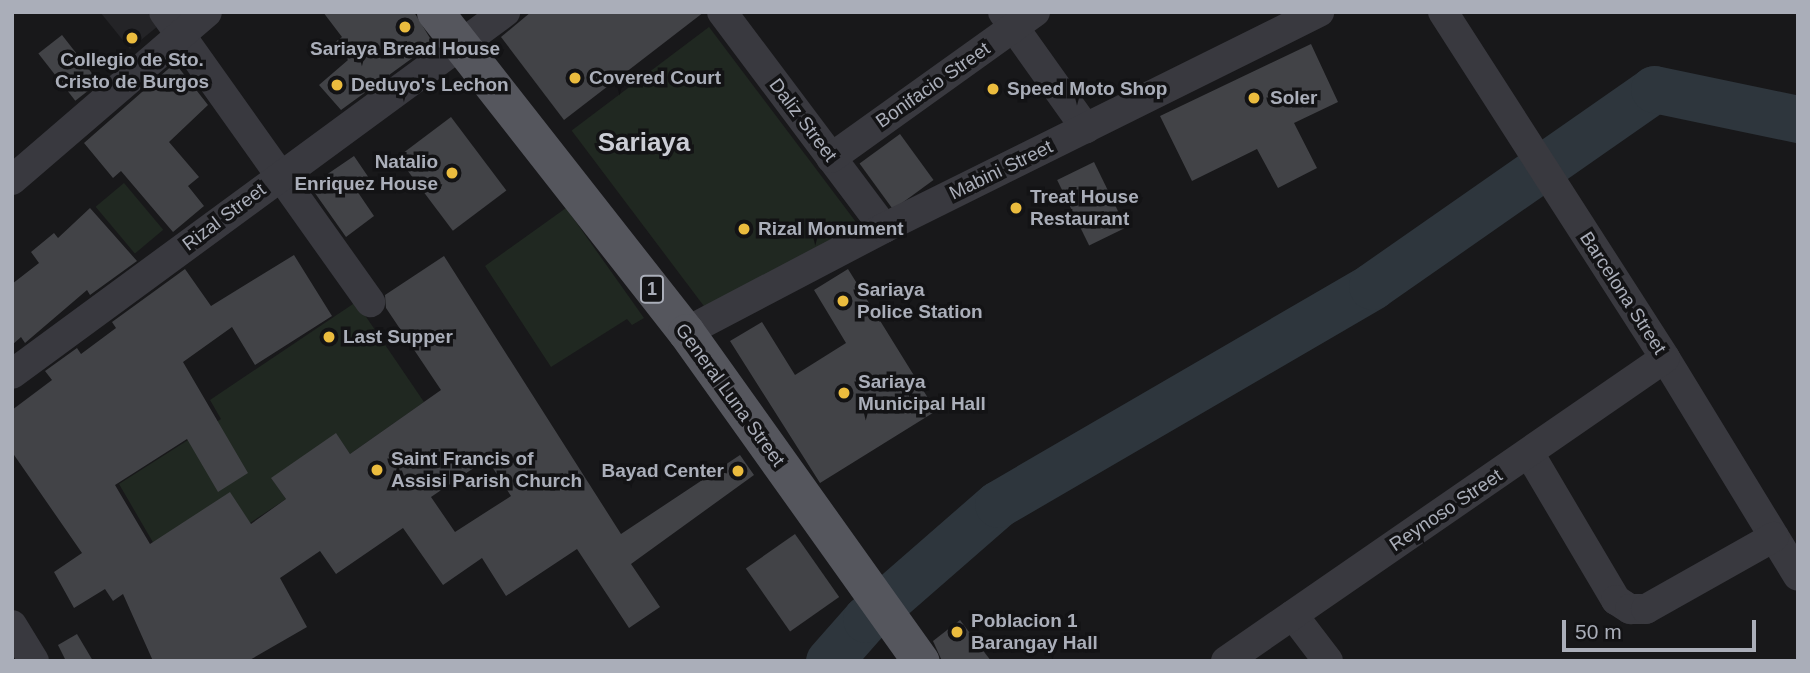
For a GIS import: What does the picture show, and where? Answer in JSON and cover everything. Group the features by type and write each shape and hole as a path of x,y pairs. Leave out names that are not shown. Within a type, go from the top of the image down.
{"main road":[{"name":"General Luna Street","path":"435,12 686,332 921,661"}],"street":[{"path":"12,180 173,23 207,12"},
{"name":"Rizal Street","path":"12,374 505,12"},
{"name":"Daliz Street","path":"722,12 884,228"},
{"name":"Mabini Street","path":"686,332 884,228 1319,12"},
{"name":"Barcelona Street","path":"1443,12 1665,358 1798,576"},
{"path":"1018,17 1086,129"},
{"name":"Bonifacio Street","path":"831,158 1018,17"},
{"path":"173,23 370,302"},
{"name":"Reynoso Street","path":"1226,661 1665,358"},
{"path":"1529,453 1616,600 1630,609 1646,609 1774,537"},
{"path":"1293,615 1328,661"},
{"path":"12,625 34,661"}],"shaded area":[{"name":"Collegio de Sto. Cristo de Burgos","path":"100,12 147,12 158,26 130,49"},
{"path":"709,27 857,223 720,327 572,131"},
{"path":"124,183 163,230 135,254 96,207"},
{"path":"566,208 644,318 632,325 627,319 551,367 485,266"},
{"path":"356,302 424,402 350,454 336,434 272,479 286,499 172,575 119,484 221,419 210,400"}],"building":[{"path":"323,12 414,12 433,43 341,110 319,85 348,60 334,43 342,37"},
{"name":"Covered Court","path":"531,12 704,12 564,120 501,37"},
{"path":"62,35 99,82 75,101 38,53"},
{"path":"1311,44 1338,102 1294,123 1317,168 1278,188 1257,149 1192,181 1160,116"},
{"path":"175,63 208,105 169,142 199,177 188,186 204,206 173,232 121,171 113,178 84,143"},
{"name":"Natalio Enriquez House","path":"451,117 506,190 453,231 397,157"},
{"path":"900,134 934,180 893,210 860,163"},
{"path":"354,156 369,178 355,188 374,216 346,237 310,186"},
{"path":"1094,162 1126,228 1089,246 1057,180"},
{"path":"90,208 137,261 90,295 87,290 25,343 21,337 12,345 12,284 39,263 31,252 54,233 58,238"},
{"path":"294,255 332,316 255,365 232,327 183,362 248,473 218,492 187,439 115,485 150,544 230,492 251,524 286,499 271,478 336,433 350,454 441,390 386,308 385,295 444,256 621,534 740,455 754,475 631,564 660,607 629,628 577,549 506,596 482,558 443,585 403,528 336,574 320,551 280,578 307,627 248,661 153,661 123,594 113,601 105,589 74,608 54,572 82,553 12,452 12,410 52,380 45,371 77,348 81,354 116,328 112,322 185,269 211,306","holes":["487,459 511,496 455,532 431,497"]},
{"name":"Sariaya Municipal Hall","path":"848,269 936,411 820,483 730,341 762,322 795,375 846,343 814,290"},
{"path":"795,534 839,597 790,631 746,568"},
{"name":"Poblacion 1 Barangay Hall","path":"960,620 991,661 942,661 933,641"},
{"path":"77,634 93,661 66,661 58,645"}],"waterway":[{"path":"829,661 866,619 998,504 1372,286 1654,89 1798,119"}],"place":[{"name":"Sariaya Bread House","path":"405,27"},
{"name":"Collegio de Sto. Cristo de Burgos","path":"132,38"},
{"name":"Covered Court","path":"575,78"},
{"name":"Deduyo's Lechon","path":"337,85"},
{"name":"Speed Moto Shop","path":"993,89"},
{"name":"Soler","path":"1254,98"},
{"name":"Natalio Enriquez House","path":"452,173"},
{"name":"Treat House Restaurant","path":"1016,208"},
{"name":"Rizal Monument","path":"744,229"},
{"name":"Sariaya Police Station","path":"843,301"},
{"name":"Last Supper","path":"329,337"},
{"name":"Sariaya Municipal Hall","path":"844,393"},
{"name":"Saint Francis of Assisi Parish Church","path":"377,470"},
{"name":"Bayad Center","path":"738,471"},
{"name":"Poblacion 1 Barangay Hall","path":"957,632"}],"district":[{"name":"Sariaya","path":"644,143"}]}
